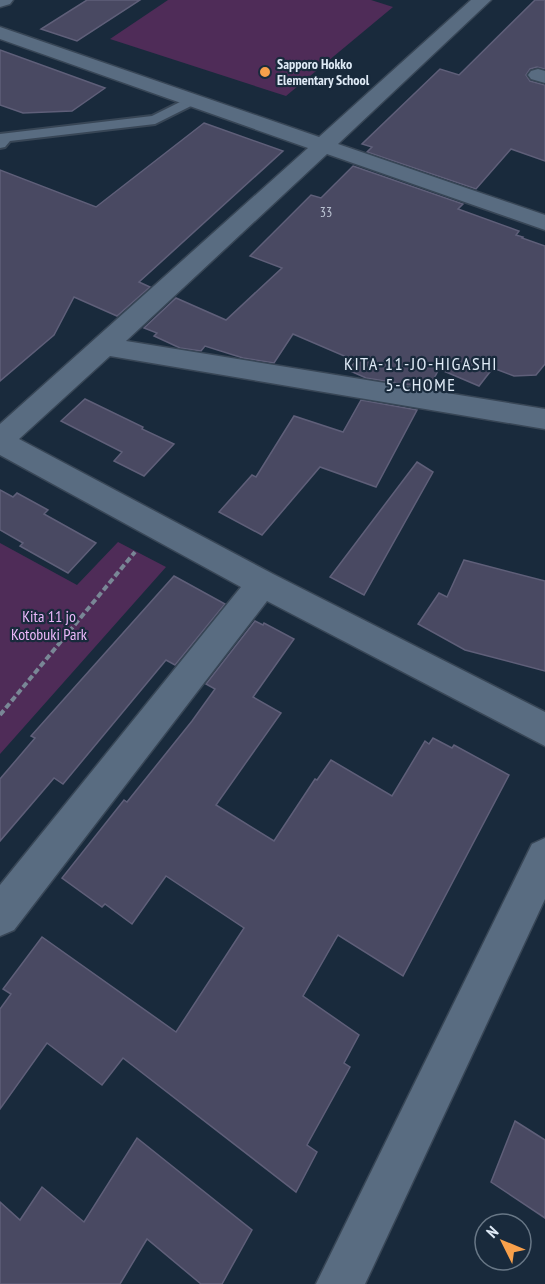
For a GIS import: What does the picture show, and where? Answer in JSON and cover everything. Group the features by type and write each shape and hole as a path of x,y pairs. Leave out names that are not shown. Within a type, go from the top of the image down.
{"street":[{"path":"482,0 0,441 262,583 545,730"},
{"path":"0,33 545,223"},
{"path":"103,346 545,419"},
{"path":"0,916 262,583"},
{"path":"340,1284 545,857"}],"lane":[{"path":"0,144 5,136 155,120 190,101"}],"path":[{"path":"0,716 138,549"}],"green space":[{"path":"168,0 371,0 393,7 286,96 110,39"},
{"name":"Kita 11 jo Kotobuki Park","path":"118,542 166,567 0,754 0,543 77,585"}],"building":[{"path":"87,0 140,0 77,41 41,29"},
{"path":"535,0 545,0 545,69 537,67 530,69 526,75 530,81 545,85 545,161 511,149 476,189 367,152 372,147 362,144 440,69 459,75"},
{"path":"0,50 105,88 72,111 23,113 0,105"},
{"path":"204,123 283,151 139,282 150,287 117,316 74,297 54,335 0,381 0,170 96,207"},
{"path":"353,166 463,204 458,209 519,231 516,235 545,246 545,364 536,375 514,376 493,368 479,386 439,369 429,388 366,378 348,370 356,361 293,334 274,363 243,358 205,346 201,351 180,348 154,336 157,333 144,328 176,298 226,320 282,268 250,256 311,195 321,198"},
{"path":"85,399 174,444 144,476 114,461 122,452 61,421"},
{"path":"361,400 417,410 376,487 320,467 262,535 219,512 252,475 256,477 294,416 343,432"},
{"path":"417,462 433,472 364,595 330,577"},
{"path":"0,490 13,497 17,493 48,510 44,514 96,543 68,573 20,546 23,543 0,530"},
{"path":"464,560 545,581 545,671 465,650 418,624 439,593 447,597"},
{"path":"174,576 225,604 175,665 166,660 63,784 54,778 0,841 0,779 35,738 31,736"},
{"path":"255,621 263,625 264,623 294,639 253,697 281,713 216,805 274,841 315,779 317,780 331,760 392,796 425,741 429,744 433,738 452,748 454,745 509,775 403,976 338,935 303,996 359,1035 344,1063 350,1067 307,1145 317,1152 296,1192 123,1058 102,1085 47,1043 0,1109 0,1009 11,994 3,989 42,937 176,1032 244,928 166,876 132,924 105,904 102,907 62,878 124,800 127,802 192,721 215,689 206,684"},
{"path":"515,1121 545,1140 545,1218 491,1182"},
{"path":"137,1138 252,1230 222,1284 201,1284 147,1239 120,1284 0,1284 0,1202 20,1220 42,1187 84,1222"}],"place":[{"name":"Sapporo Hokko Elementary School","path":"265,72"}],"district":[{"name":"KITA-11-JO-HIGASHI 5-CHOME","path":"421,374"}]}
